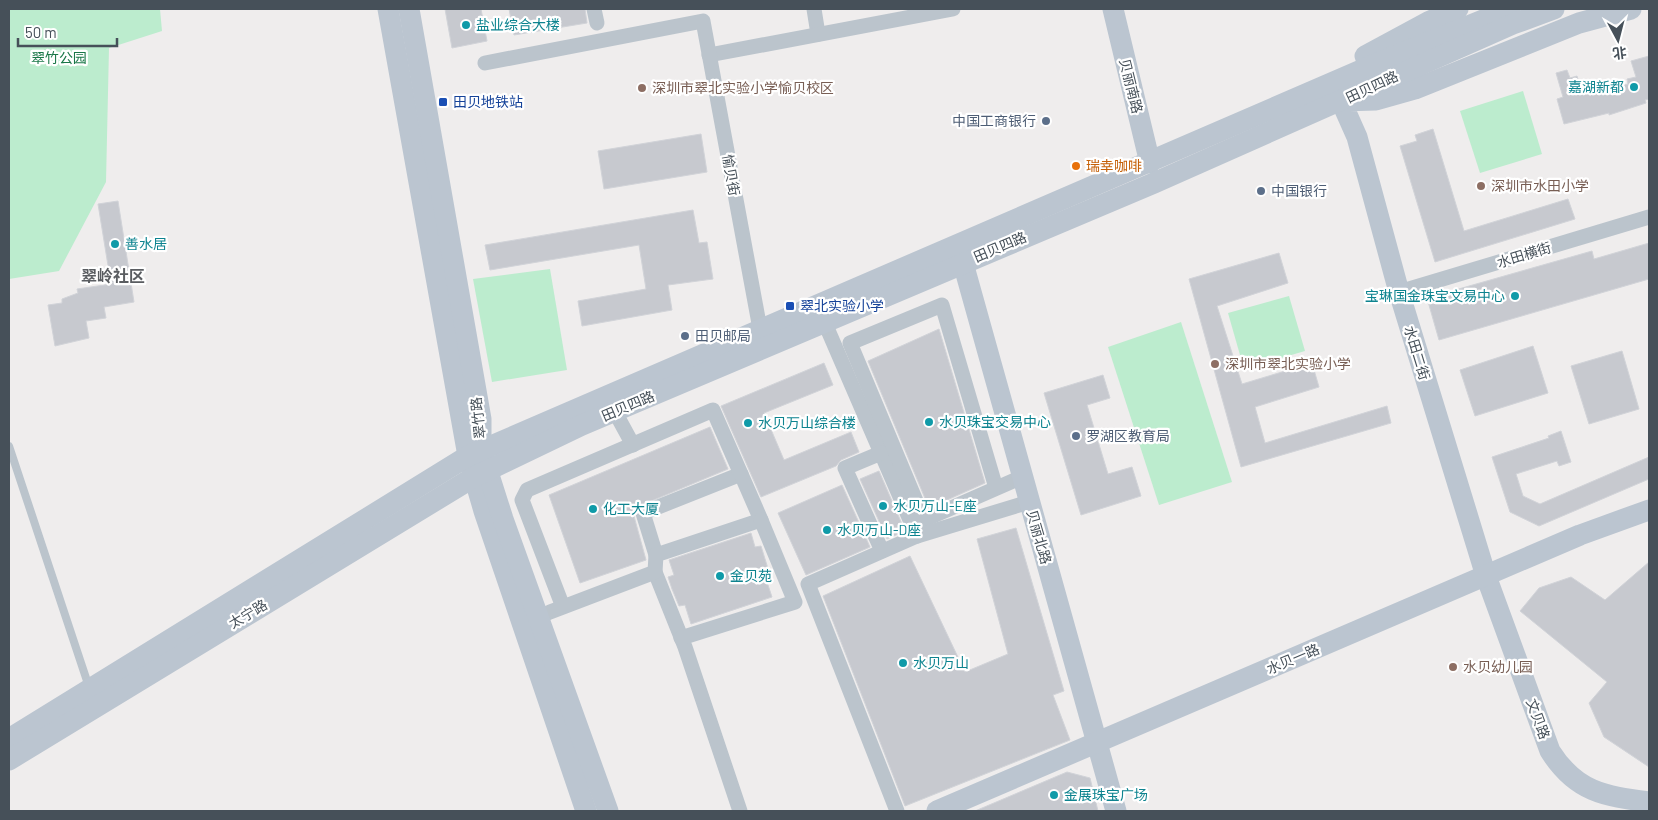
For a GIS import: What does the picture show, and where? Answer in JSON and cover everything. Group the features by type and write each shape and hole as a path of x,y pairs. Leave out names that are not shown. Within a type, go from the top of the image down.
{"main road":[{"name":"翠竹路","path":"388,9 474,453 586,811"},
{"name":"翠竹路","path":"409,9 481,419 474,453"},
{"name":"贝丽南路","path":"1112,9 1150,163"},
{"path":"1458,9 1377,48 1356,62 1337,92 1376,100 1415,90 1580,23 1631,9"},
{"name":"田贝四路","path":"474,453 578,417 615,412 963,263 1510,14 1554,9"},
{"name":"田贝四路","path":"481,473 578,417 760,329 1150,163 1337,92"},
{"name":"水田二街","path":"1337,92 1357,137 1398,292 1486,576"},
{"name":"贝丽北路","path":"963,263 1116,811"},
{"name":"太宁路","path":"9,760 94,696 474,453"},
{"name":"翠竹路","path":"481,473 503,519 608,811"},
{"name":"太宁路","path":"9,739 94,696 481,473"},
{"name":"水贝一路","path":"937,811 1580,535 1649,510"},
{"name":"文贝路","path":"1486,576 1550,751 1560,768 1576,782 1592,791 1649,802"}],"street":[{"path":"814,9 818,34"},
{"path":"710,54 953,9"},
{"name":"愉贝街","path":"485,63 703,21 760,329"},
{"name":"水田横街","path":"1398,292 1649,217"},
{"path":"996,488 942,305 850,343 924,520 1022,477"},
{"path":"824,321 917,536"},
{"path":"563,607 522,500 527,490 714,410 795,602 681,638"},
{"path":"615,412 632,445"},
{"path":"881,453 845,468 882,551"},
{"path":"740,811 681,638 655,572 656,554 643,513 741,474"},
{"path":"897,811 808,584 917,536 1029,502"},
{"path":"656,554 761,520"},
{"path":"539,616 655,572"}],"lane":[{"path":"9,446 94,696"}],"green space":[{"name":"翠竹公园","path":"9,9 160,9 162,31 109,48 106,182 59,271 9,279"},
{"path":"1523,91 1542,154 1480,173 1460,111"},
{"path":"550,269 567,370 492,382 473,279"},
{"path":"1289,296 1305,351 1244,369 1228,313"},
{"path":"1181,322 1232,482 1159,505 1108,347"}],"building":[{"name":"盐业综合大楼","path":"445,9 481,9 487,41 452,48"},
{"path":"509,9 585,9 587,23 514,35"},
{"name":"嘉湖新都","path":"1649,56 1649,99 1645,100 1646,103 1609,115 1609,113 1564,124 1557,99 1563,97 1556,73 1567,70 1570,78 1577,76 1582,93 1594,89 1595,93 1628,84 1627,79 1636,77 1631,61"},
{"path":"1433,129 1464,231 1568,199 1575,219 1435,262 1400,146 1417,141 1415,135"},
{"path":"701,134 707,172 604,189 598,151"},
{"name":"善水居","path":"118,201 134,302 104,307 106,318 86,321 89,338 55,346 48,305 62,303 62,299 78,293 77,289 111,284 98,204"},
{"path":"693,210 699,243 707,242 713,279 668,285 672,310 582,326 578,301 646,289 639,245 490,270 485,245"},
{"name":"宝琳国金珠宝文易中心","path":"1649,243 1649,279 1439,340 1427,298 1592,251 1594,259"},
{"path":"1279,253 1288,283 1217,306 1242,384 1312,363 1319,387 1255,407 1265,443 1387,406 1391,423 1241,467 1189,279"},
{"name":"水贝珠宝交易中心","path":"939,329 985,483 929,508 868,361"},
{"path":"1533,346 1548,393 1475,416 1460,370"},
{"path":"1622,351 1639,409 1589,424 1571,366"},
{"name":"水贝万山综合楼","path":"824,363 833,385 764,413 784,460 851,432 859,452 841,460 836,466 761,497 721,406"},
{"name":"罗湖区教育局","path":"1103,375 1110,398 1087,405 1108,474 1132,467 1141,496 1081,515 1044,393"},
{"name":"化工大厦","path":"710,427 728,469 632,509 646,560 580,583 549,495"},
{"path":"1561,431 1571,462 1559,466 1557,461 1516,474 1523,496 1540,504 1649,457 1649,479 1539,526 1510,512 1492,457 1549,438 1548,436"},
{"name":"水贝万山-E座","path":"879,471 905,531 887,539 860,479"},
{"name":"水贝万山-D座","path":"842,485 870,547 806,575 778,513"},
{"name":"水贝万山","path":"1016,528 1064,691 1053,695 1070,740 905,806 823,596 910,556 965,672 1008,654 977,539"},
{"name":"金贝苑","path":"751,533 755,547 761,546 770,575 765,576 772,597 691,624 685,605 679,606 672,589 668,577 674,575 669,560"},
{"path":"1649,562 1649,767 1604,737 1589,703 1607,682 1520,611 1539,588 1571,577 1605,600"},
{"name":"金展珠宝广场","path":"1067,772 1090,778 1098,811 975,811"}],"place":[{"name":"盐业综合大楼","path":"466,25"},
{"name":"嘉湖新都","path":"1634,87"},
{"name":"深圳市翠北实验小学愉贝校区","path":"642,88"},
{"name":"田贝地铁站","path":"443,102"},
{"name":"中国工商银行","path":"1046,121"},
{"name":"瑞幸咖啡","path":"1076,166"},
{"name":"深圳市水田小学","path":"1481,186"},
{"name":"中国银行","path":"1261,191"},
{"name":"善水居","path":"115,244"},
{"name":"宝琳国金珠宝文易中心","path":"1515,296"},
{"name":"翠北实验小学","path":"790,306"},
{"name":"田贝邮局","path":"685,336"},
{"name":"深圳市翠北实验小学","path":"1215,364"},
{"name":"水贝珠宝交易中心","path":"929,422"},
{"name":"水贝万山综合楼","path":"748,423"},
{"name":"罗湖区教育局","path":"1076,436"},
{"name":"水贝万山-E座","path":"883,506"},
{"name":"化工大厦","path":"593,509"},
{"name":"水贝万山-D座","path":"827,530"},
{"name":"金贝苑","path":"720,576"},
{"name":"水贝万山","path":"903,663"},
{"name":"水贝幼儿园","path":"1453,667"},
{"name":"金展珠宝广场","path":"1054,795"}],"district":[{"name":"翠岭社区","path":"113,276"}]}
